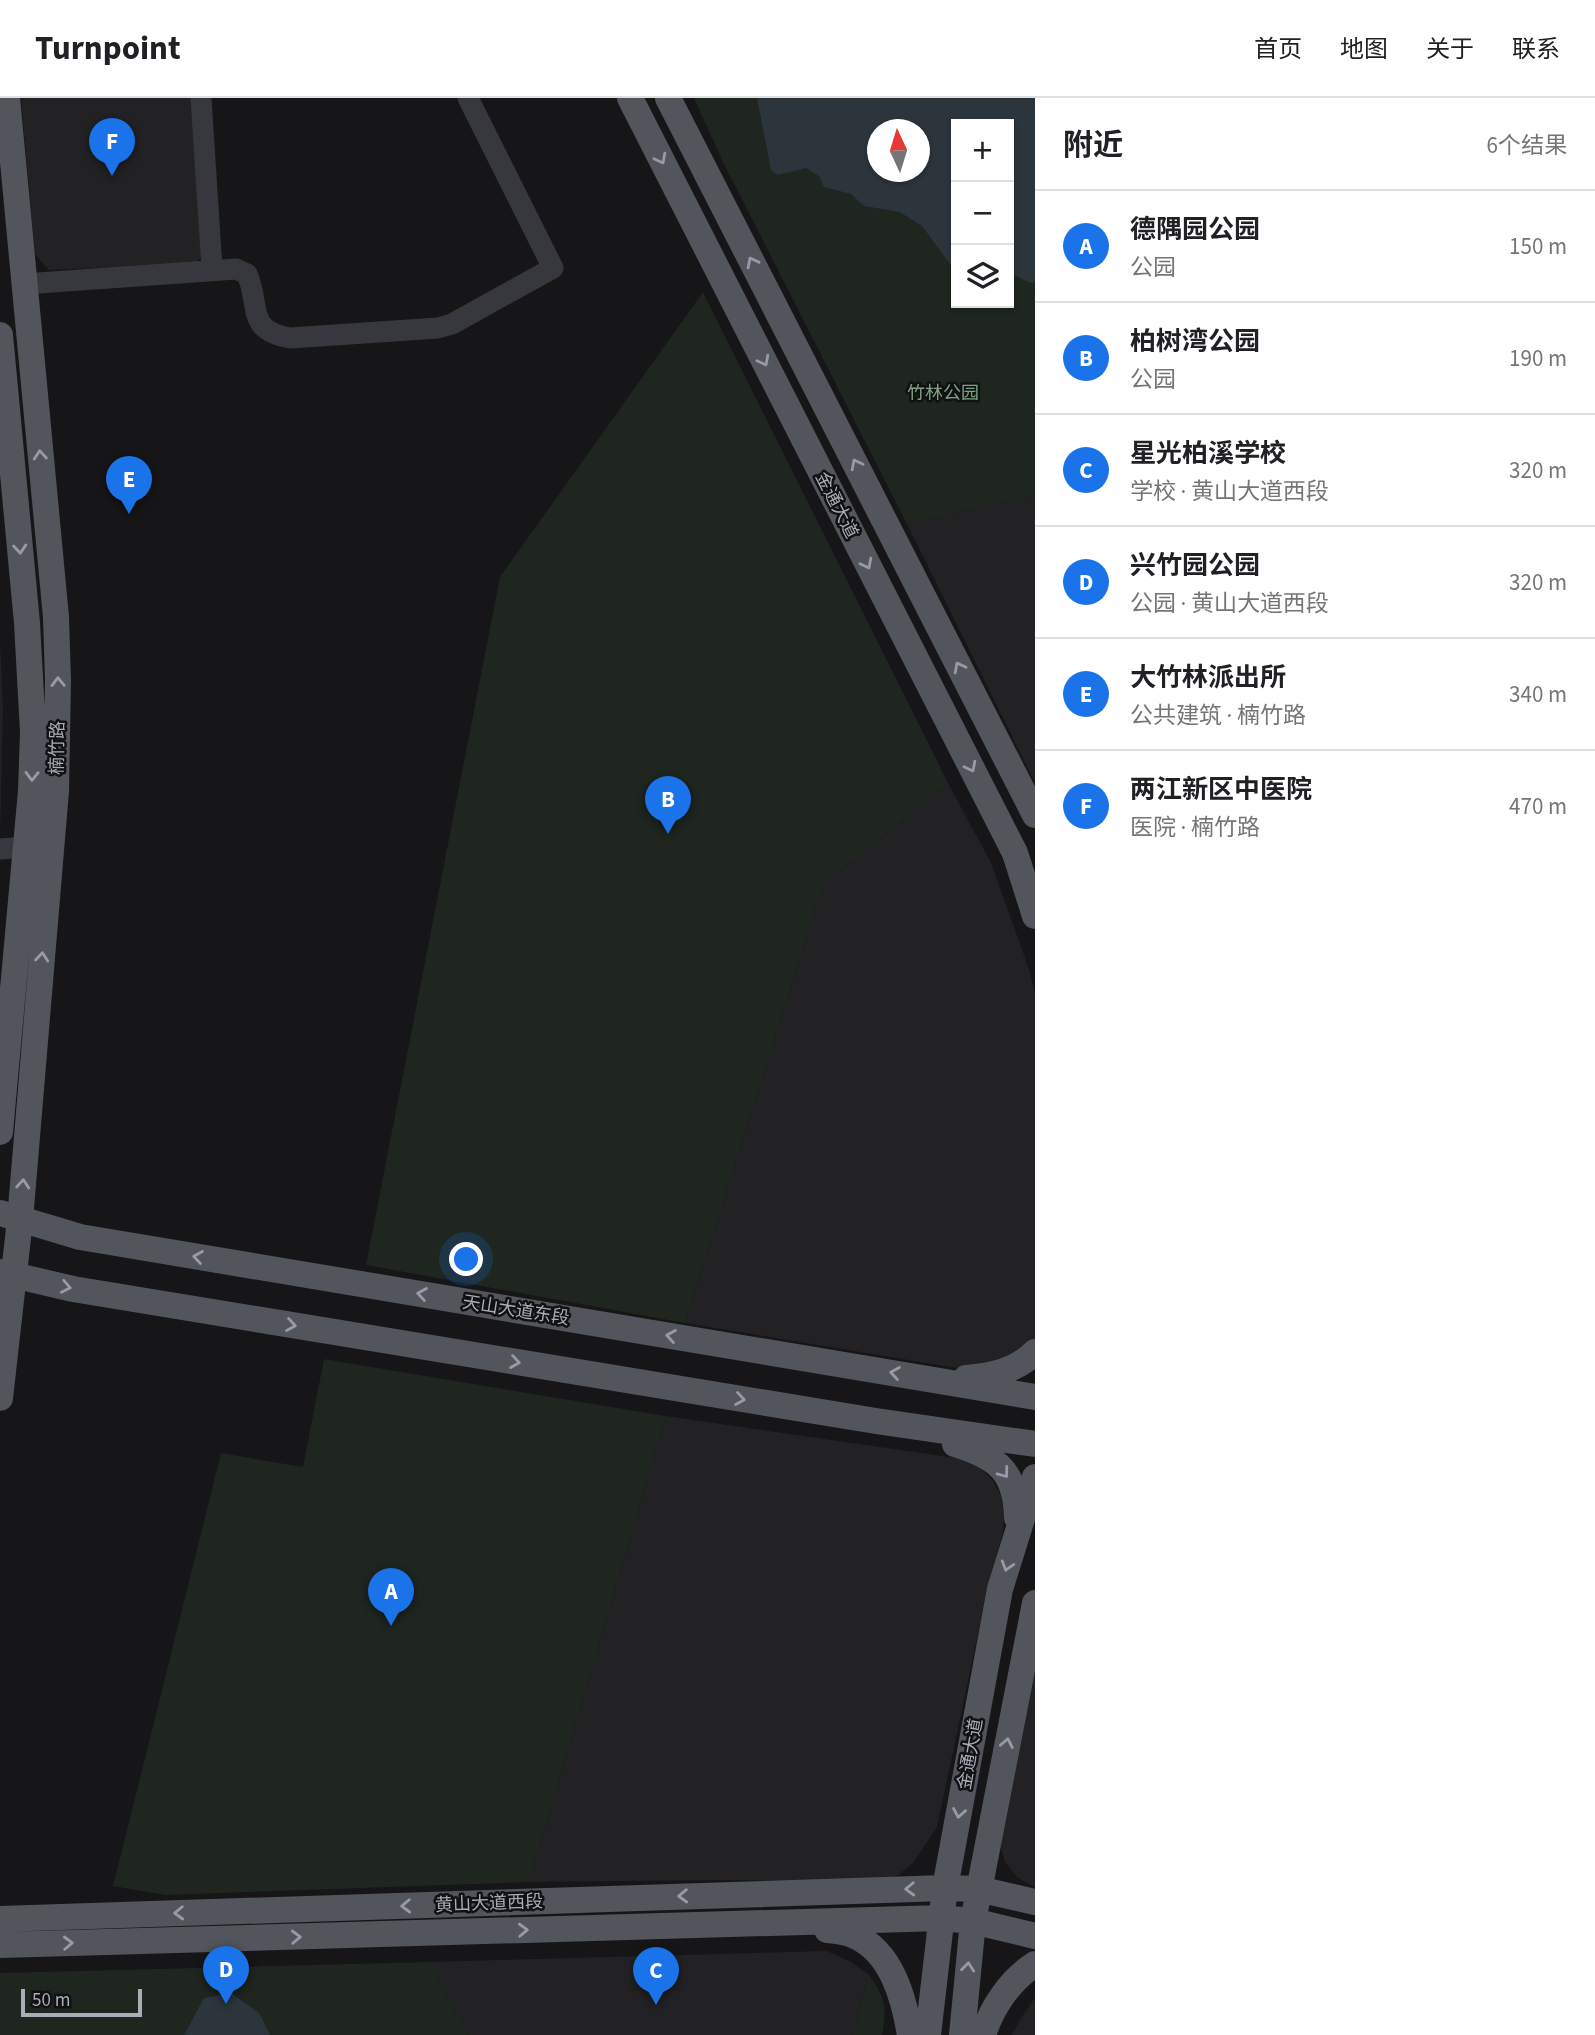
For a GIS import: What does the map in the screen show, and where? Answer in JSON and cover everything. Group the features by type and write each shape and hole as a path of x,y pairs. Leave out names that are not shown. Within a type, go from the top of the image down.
{"main road":[{"name":"楠竹路","path":"0,1398 10,1217 56,791 58,719 56,617 7,98"},
{"name":"金通大道","path":"630,98 1015,853 1035,916"},
{"name":"金通大道","path":"668,98 1035,815"},
{"path":"680,98 699,159"},
{"name":"楠竹路","path":"0,335 31,679 32,791 0,1132"},
{"name":"天山大道东段","path":"10,1217 80,1237 1035,1397"},
{"path":"7,1274 73,1289 876,1421 1035,1444"},
{"path":"926,1378 988,1376 1010,1370 1035,1352"},
{"path":"876,1421 972,1449 993,1459 1007,1473 1014,1487 1018,1532"},
{"name":"金通大道","path":"923,2033 945,1888 1000,1589 1035,1477"},
{"name":"金通大道","path":"964,2026 978,1889 1035,1603"},
{"name":"黄山大道西段","path":"0,1919 945,1888 978,1889 1035,1902"},
{"name":"黄山大道西段","path":"0,1945 941,1918 973,1921 1035,1936"},
{"path":"795,1923 854,1935 873,1947 896,1982 906,2009 923,2033"},
{"path":"983,2035 1006,1990 1035,1964"}],"street":[{"path":"201,98 212,269"},
{"path":"24,284 236,269 247,274 256,317 261,327 275,335 290,338 438,328 452,324 553,268 468,98"},
{"path":"0,849 26,847"}],"shaded area":[{"path":"21,98 191,98 201,257 195,264 49,270 35,254"},
{"path":"757,98 1035,98 1035,282 1030,283 1014,275 1014,119 951,119 951,264 922,226 900,212 864,206 851,194 824,187 819,176 806,168 778,175 771,170"},
{"path":"1035,495 1035,783 907,524"},
{"path":"0,644 3,707 0,837"},
{"path":"948,783 991,863 1035,993 1035,1338 1028,1347 1010,1359 963,1369 685,1323 823,885"},
{"path":"666,1416 963,1459 980,1468 993,1481 1001,1496 1003,1532 988,1587 937,1827 913,1863 898,1875 882,1882 529,1882"},
{"path":"1035,1642 1035,1888 1017,1877 1005,1862 1000,1844"},
{"path":"827,1951 851,1962 869,1975 852,2035 468,2035 429,1962"},
{"path":"231,1993 259,2013 270,2035 184,2035 204,1998"},
{"path":"1035,1998 1035,2035 1012,2035 1023,2015"}],"green space":[{"name":"竹林公园","path":"694,98 1035,98 1035,495 907,524 723,162"},
{"path":"703,292 948,783 823,885 685,1323 366,1265 500,577"},
{"path":"324,1359 666,1416 529,1882 166,1895 113,1886 221,1453 303,1467"},
{"path":"429,1962 468,2035 0,2035 0,1973"},
{"path":"869,1975 884,2004 882,2035 852,2035"}],"place":[{"name":"两江新区中医院","path":"112,176"},
{"name":"大竹林派出所","path":"129,514"},
{"name":"柏树湾公园","path":"668,834"},
{"name":"德隅园公园","path":"391,1626"},
{"name":"兴竹园公园","path":"226,2004"},
{"name":"星光柏溪学校","path":"656,2005"}]}
